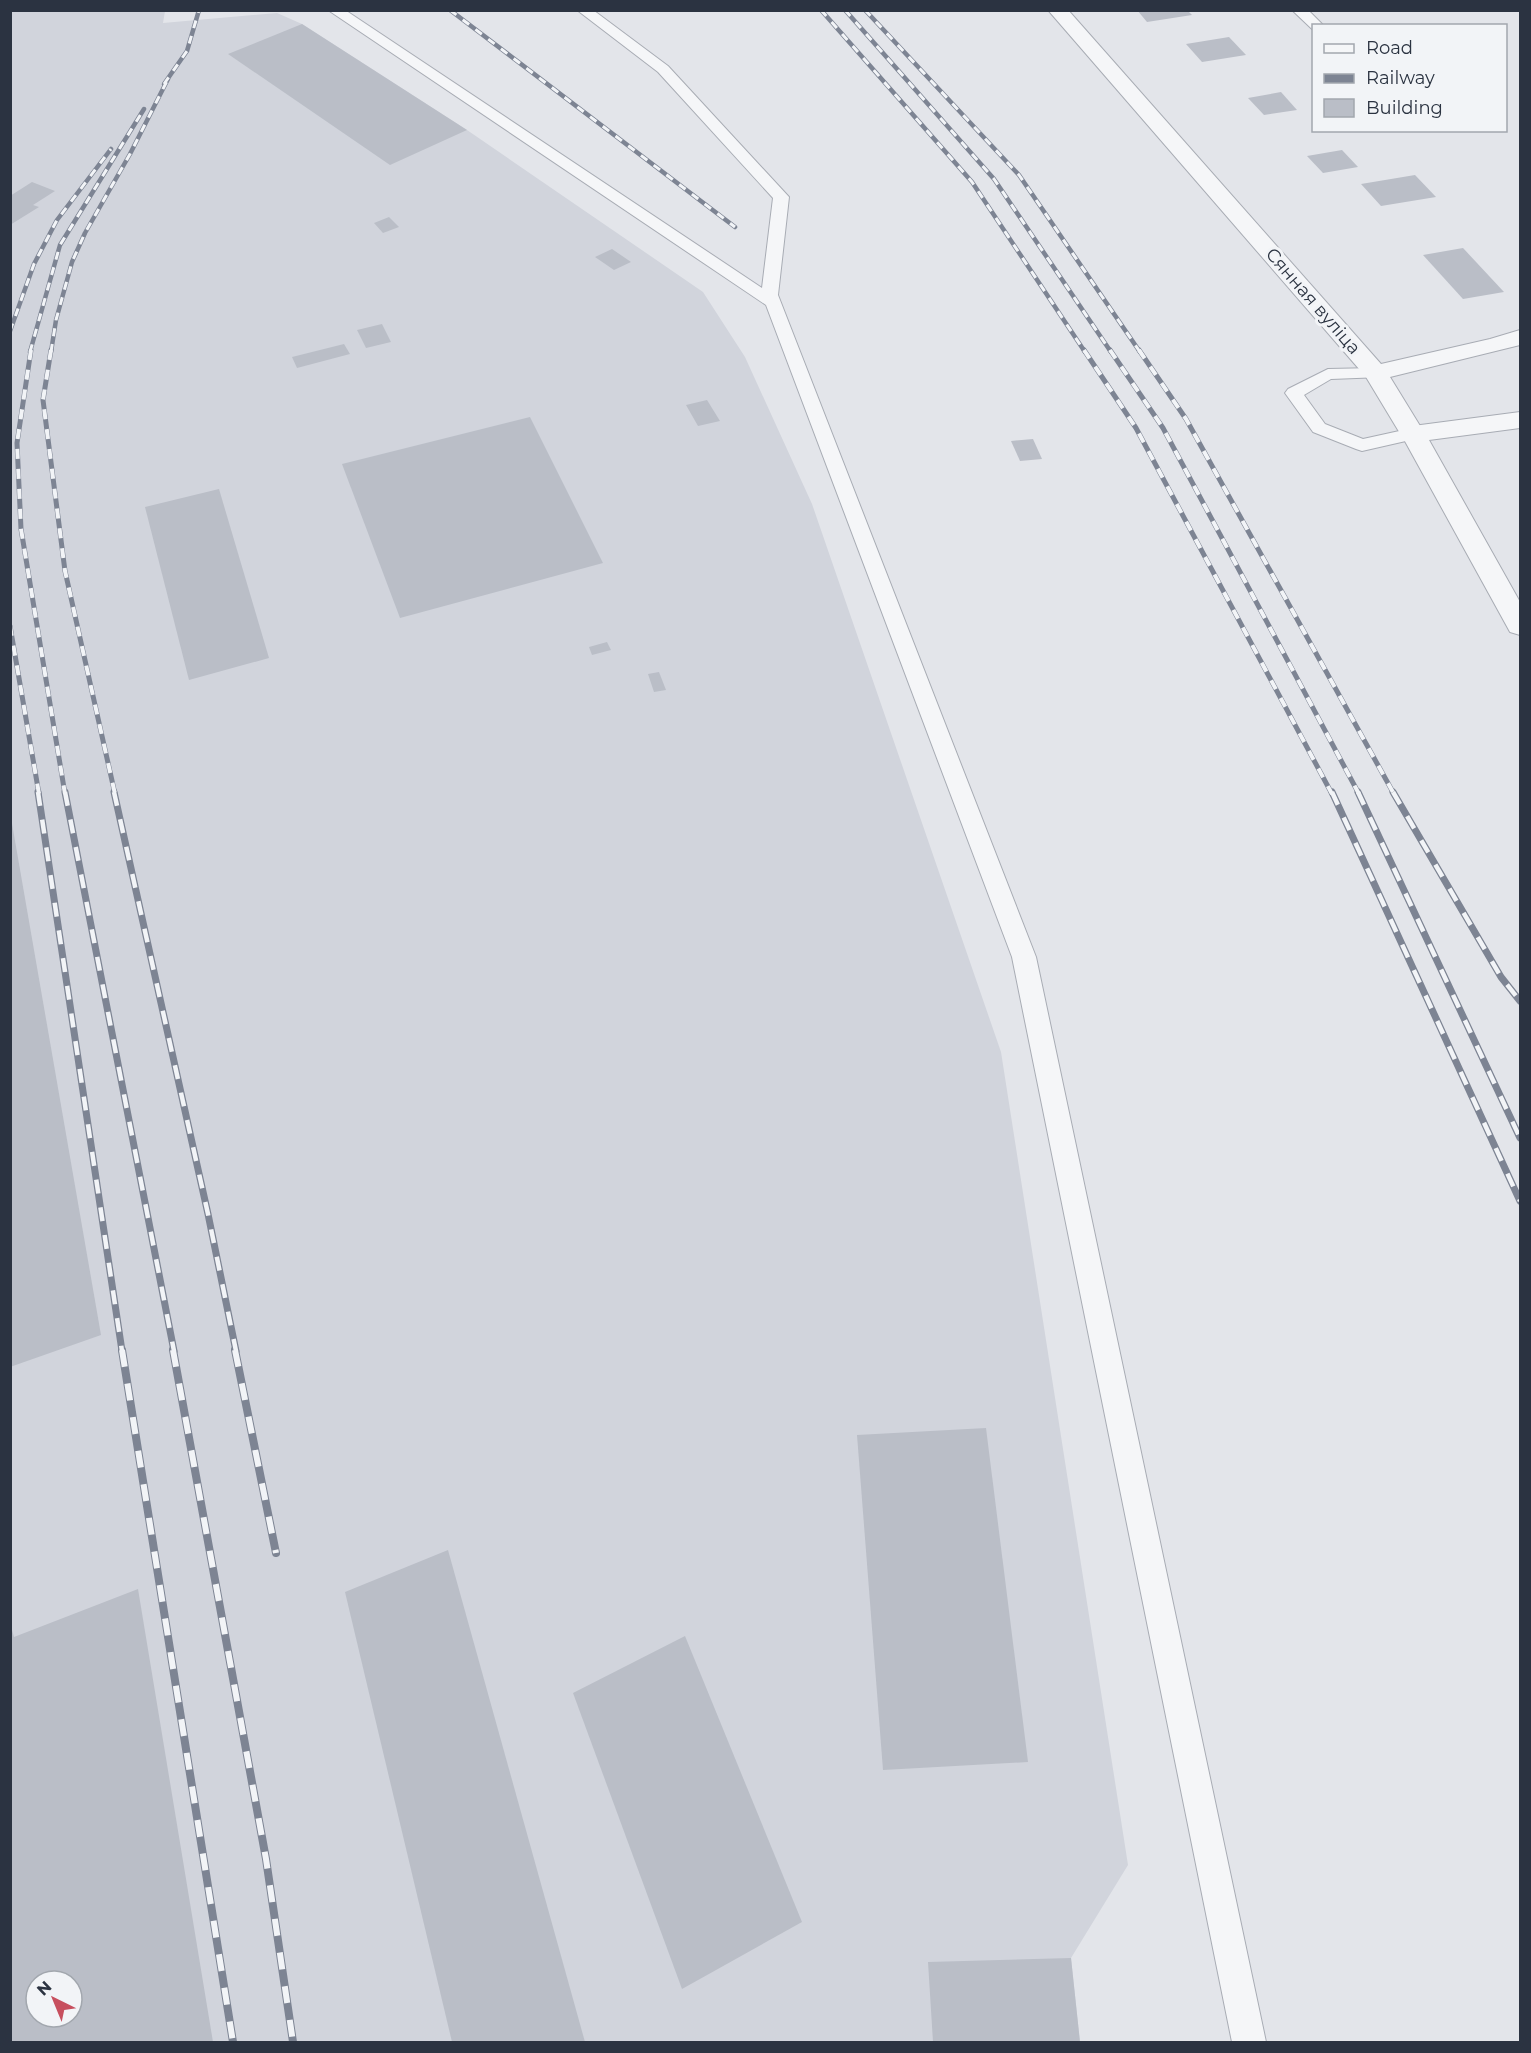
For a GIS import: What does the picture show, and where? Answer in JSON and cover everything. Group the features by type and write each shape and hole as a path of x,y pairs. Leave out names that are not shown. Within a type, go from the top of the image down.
{"street":[{"name":"Сянная вуліца","path":"1057,10 1376,373 1521,625"},
{"path":"1376,373 1521,337"},
{"path":"1413,434 1521,420"}],"lane":[{"path":"335,10 772,302"},
{"path":"584,10 663,69 781,197 770,295 772,302 1024,957 1249,2043"},
{"path":"1299,10 1315,24"},
{"path":"1376,373 1328,374 1294,393 1319,428 1362,445 1413,434"}],"shaded area":[{"path":"11,11 165,11 163,23 277,13 302,24 467,130 703,292 745,357 812,504 1001,1052 1128,1865 1071,1958 1080,2042 11,2042"}],"building":[{"path":"1137,10 1187,10 1192,15 1147,22"},
{"path":"302,24 467,130 390,165 228,54"},
{"path":"1229,37 1246,55 1202,62 1186,44"},
{"path":"1281,92 1297,110 1264,115 1248,98"},
{"path":"1342,150 1358,167 1323,173 1307,156"},
{"path":"1415,175 1436,197 1381,206 1361,184"},
{"path":"32,182 55,191 33,205 39,207 10,225 10,196"},
{"path":"389,217 399,227 383,233 374,223"},
{"path":"1463,248 1504,292 1463,299 1423,255"},
{"path":"612,249 631,262 614,270 595,257"},
{"path":"382,324 391,342 366,348 357,330"},
{"path":"344,344 350,354 297,368 292,357"},
{"path":"707,400 720,421 698,426 686,405"},
{"path":"530,417 603,563 400,618 342,464"},
{"path":"1033,439 1042,459 1020,461 1011,441"},
{"path":"219,489 269,658 189,680 145,507"},
{"path":"607,642 611,650 592,655 589,647"},
{"path":"659,672 666,690 654,692 648,674"},
{"path":"10,812 101,1335 10,1367"},
{"path":"986,1428 1028,1762 883,1770 857,1435"},
{"path":"448,1550 585,2042 452,2042 345,1592"},
{"path":"138,1589 213,2042 10,2042 10,1623 14,1637"},
{"path":"685,1636 802,1922 682,1989 573,1693"},
{"path":"1071,1958 1080,2042 933,2042 928,1962"}],"railway":[{"path":"164,84 187,51 199,10"},
{"path":"450,10 735,227"},
{"path":"821,10 972,182 1085,352"},
{"path":"845,10 994,179 1111,352"},
{"path":"865,10 1019,175 1140,352"},
{"path":"51,352 56,320 72,262 85,233 130,154 168,79"},
{"path":"30,352 60,245 144,109"},
{"path":"10,331 34,264 57,220 111,149"},
{"path":"31,350 17,443 21,529 65,794"},
{"path":"51,350 43,400 65,571 115,794"},
{"path":"1084,350 1136,428 1332,794"},
{"path":"1110,350 1163,428 1358,793"},
{"path":"1139,350 1186,419 1394,794"},
{"path":"10,626 39,794"},
{"path":"38,792 122,1351"},
{"path":"65,792 174,1351"},
{"path":"114,792 208,1214 236,1351"},
{"path":"1332,792 1520,1201"},
{"path":"1393,792 1501,977 1520,1001"},
{"path":"1358,793 1520,1138"},
{"path":"122,1350 233,2042"},
{"path":"173,1350 266,1859 293,2042"},
{"path":"235,1350 276,1553"}]}
